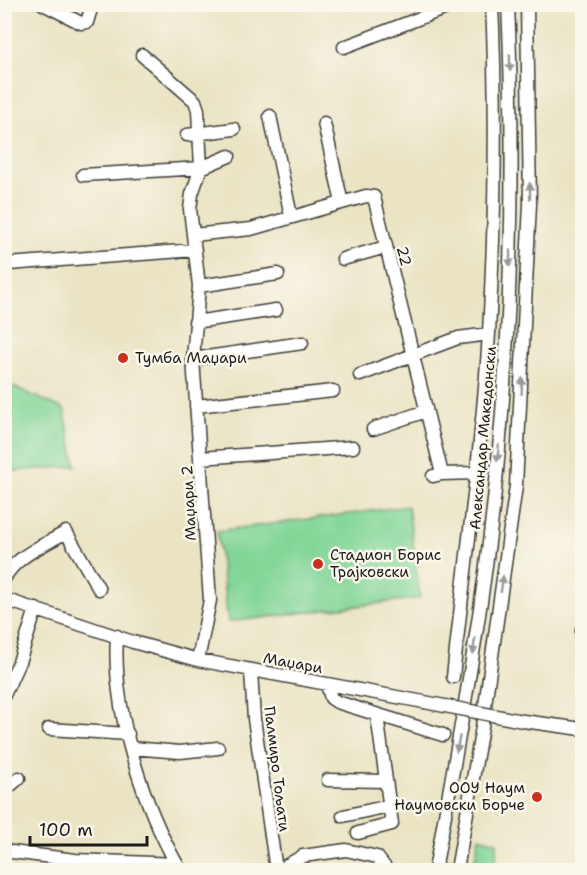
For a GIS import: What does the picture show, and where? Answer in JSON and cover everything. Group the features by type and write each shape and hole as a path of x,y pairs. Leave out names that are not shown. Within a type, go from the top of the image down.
{"street":[{"path":"43,4 81,23 87,22 90,9"},
{"path":"344,47 457,4"},
{"path":"453,677 489,334 495,172 492,4"},
{"name":"Александар Македонски","path":"435,870 474,650 503,399 509,287 511,176 508,4"},
{"path":"457,870 482,726 516,486 530,204 527,4"},
{"path":"142,55 189,99 195,101 193,135 201,168 191,201 199,286 193,359 200,458"},
{"path":"270,116 291,216"},
{"path":"324,123 342,203"},
{"path":"193,135 234,129"},
{"path":"83,176 201,168 229,156"},
{"name":"22","path":"194,235 251,230 291,216 366,196 374,197 413,354 438,475 476,473"},
{"path":"343,259 386,247"},
{"path":"4,269 8,264 45,260 195,250"},
{"path":"199,286 278,274"},
{"path":"195,322 276,310"},
{"path":"360,375 458,339 489,334"},
{"path":"193,359 302,343"},
{"path":"195,406 333,391"},
{"path":"373,429 426,411"},
{"name":"Маџари 2","path":"198,660 210,600 200,458 353,447"},
{"path":"4,579 13,564 66,532 99,589"},
{"name":"Маџари","path":"4,599 198,660 523,721 582,729"},
{"path":"4,695 19,662 36,609"},
{"path":"582,629 582,636"},
{"path":"4,851 76,865 179,867 151,809 128,734 118,678 117,636"},
{"name":"Палмиро Тољати","path":"251,671 254,719 277,870"},
{"path":"327,685 331,698 443,735"},
{"path":"358,833 392,824 377,715"},
{"path":"49,729 128,734"},
{"path":"132,748 180,753 218,748"},
{"path":"4,791 19,777"},
{"path":"328,780 386,781"},
{"path":"343,816 389,806"},
{"path":"277,870 303,856 346,850 377,857 387,870"}],"green space":[{"path":"5,383 64,409 76,466 5,472"},
{"name":"Стадион Борис Трајковски","path":"408,506 420,598 228,622 217,531"},
{"path":"479,837 497,842 495,870 473,870"}],"place":[{"name":"Тумба Маџари","path":"123,358"},
{"name":"Стадион Борис Трајковски","path":"318,564"},
{"name":"ООУ Наум Наумовски Борче","path":"537,797"}]}
